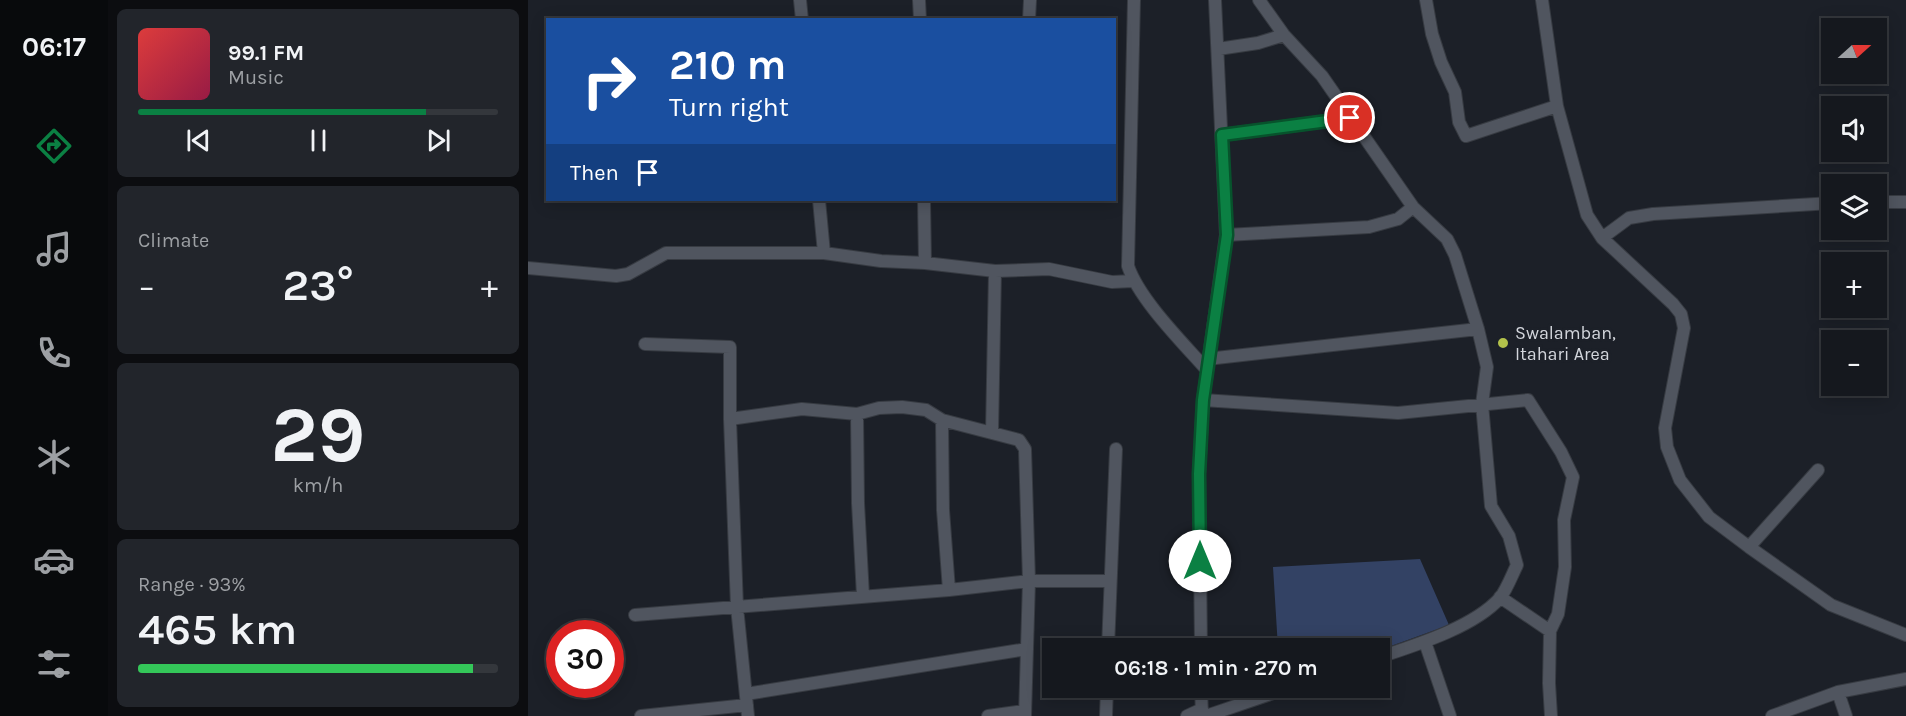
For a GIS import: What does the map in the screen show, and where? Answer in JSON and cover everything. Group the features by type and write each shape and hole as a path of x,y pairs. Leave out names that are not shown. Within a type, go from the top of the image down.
{"street":[{"path":"800,0 802,18"},
{"path":"919,0 920,18"},
{"path":"1029,18 1030,0"},
{"path":"1134,0 1128,266 1132,281 1169,328 1207,364"},
{"path":"1201,638 1199,474 1203,400 1227,235 1215,0"},
{"path":"1259,0 1284,35 1322,76 1413,207 1447,239 1455,255 1478,329 1487,368 1482,405 1491,506 1509,536 1517,565 1500,597 1481,613 1460,626 1425,642 1390,654"},
{"path":"1426,0 1435,44 1455,92 1460,122 1466,136 1557,106"},
{"path":"1542,0 1557,106 1587,215 1602,238 1681,314 1684,328 1665,428 1666,447 1680,480 1709,517 1831,605 1906,635"},
{"path":"1218,49 1258,43 1284,35"},
{"path":"1222,135 1350,118"},
{"path":"819,201 824,253"},
{"path":"924,201 925,263"},
{"path":"1887,202 1906,202"},
{"path":"1602,238 1629,218 1653,214 1821,204"},
{"path":"1227,235 1369,227 1398,219 1413,207"},
{"path":"528,268 616,276 628,274 666,253 824,253 881,261 995,270 1049,269 1112,282 1132,281"},
{"path":"992,433 995,270"},
{"path":"1207,364 1478,329"},
{"path":"645,344 730,347 730,419 737,607 747,705"},
{"path":"1203,400 1398,413 1528,400 1561,452 1573,477 1564,520 1565,567 1558,614 1550,631 1551,716"},
{"path":"730,419 802,409 857,414 879,408 902,407 926,410 942,420 1019,440 1025,448 1029,581 1025,713 988,716"},
{"path":"857,414 858,503 863,596"},
{"path":"942,420 942,510 949,590"},
{"path":"1108,638 1116,449"},
{"path":"1749,548 1818,470"},
{"path":"635,615 949,590 1029,581 1110,581"},
{"path":"1500,597 1550,631"},
{"path":"1425,642 1450,716"},
{"path":"641,716 714,712 1027,649"},
{"path":"1772,716 1838,692 1906,679"},
{"path":"1838,692 1846,716"},
{"path":"1106,716 1107,698"},
{"path":"1202,698 1203,714"},
{"path":"1187,716 1203,714 1256,698"}],"shaded area":[{"path":"1420,559 1449,625 1390,646 1390,638 1277,638 1273,567"}],"place":[{"name":"Swalamban, Itahari Area","path":"1503,343"}],"route":[{"path":"1200,561 1199,474 1203,400 1227,235 1222,135 1350,118"}]}
